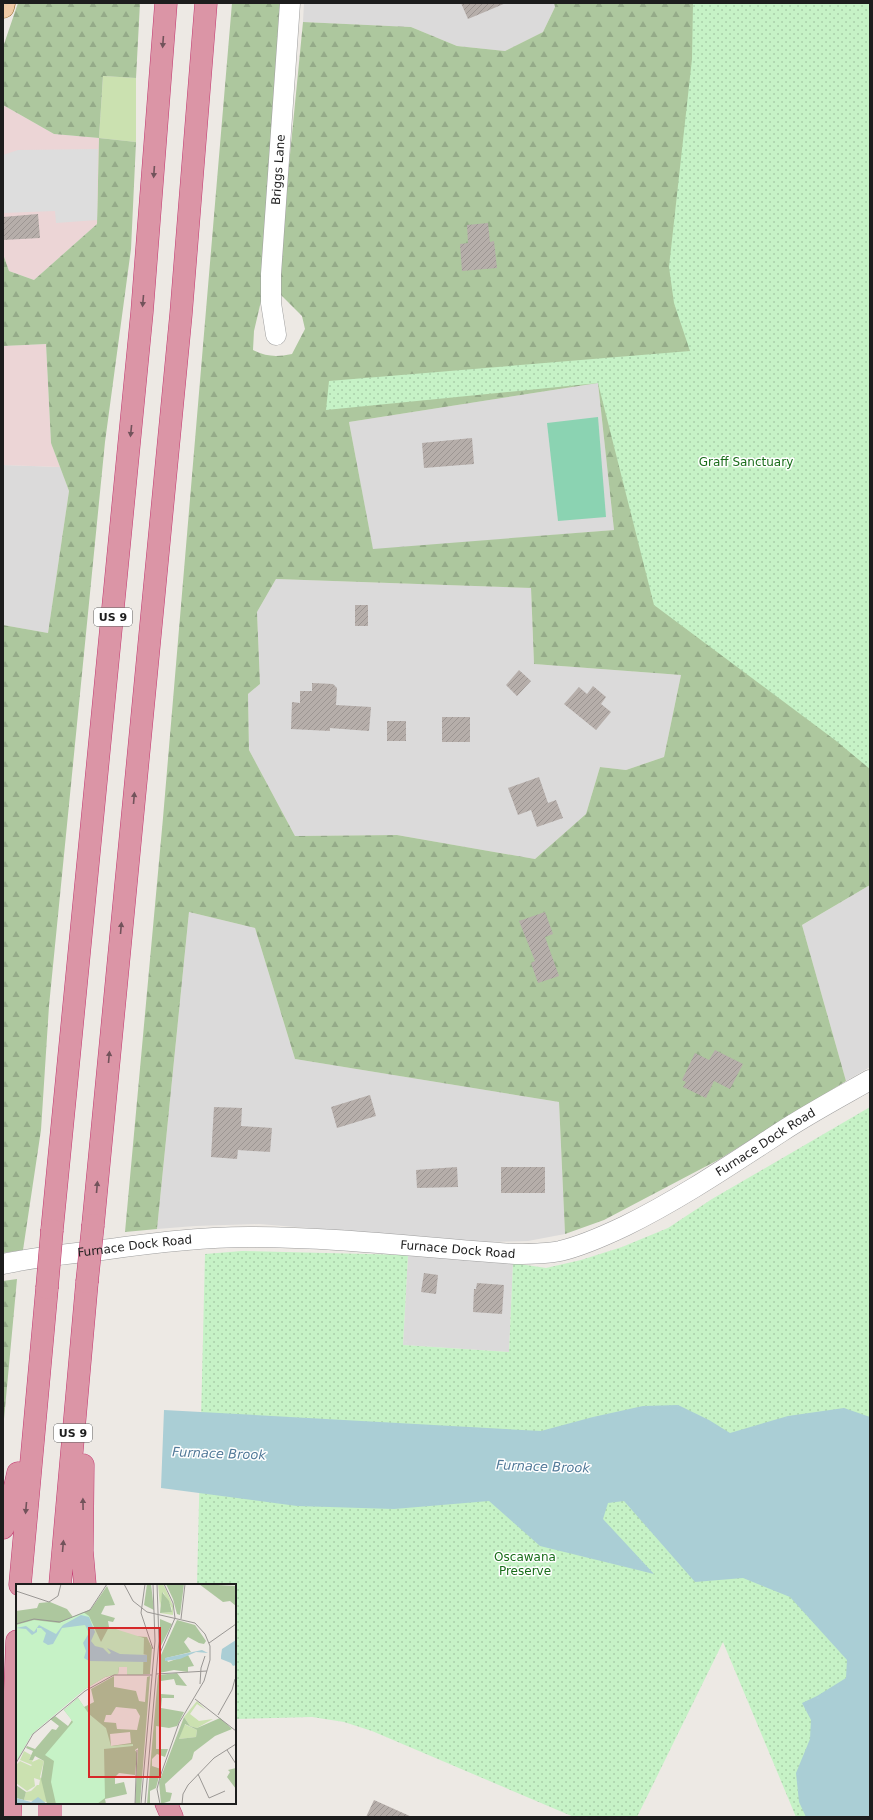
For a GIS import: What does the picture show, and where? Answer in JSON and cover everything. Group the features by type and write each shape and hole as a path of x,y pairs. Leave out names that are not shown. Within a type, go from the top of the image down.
{"highway":[{"name":"US 9","path":"20,1584 52,1230 141,320 166,3"},
{"name":"US 9","path":"60,1584 87,1282 181,314 206,3"},
{"path":"86,1584 82,1551 82,1461 87,1282"},
{"path":"3,1528 10,1509 18,1474 47,1288"},
{"path":"10,1817 16,1666"},
{"path":"50,1804 50,1817"},
{"path":"166,1804 172,1817"}],"main road":[{"path":"3,7 4,3"}],"street":[{"name":"Briggs Lane","path":"276,335 271,303 272,274 290,3"},
{"name":"Furnace Dock Road","path":"3,1264 21,1260 126,1246 211,1237 250,1237 366,1242 514,1254 534,1254 558,1251 582,1244 656,1210 689,1191 788,1127 870,1080"}],"shaded area":[{"path":"304,3 554,3 555,7 543,32 505,51 457,46 411,27 303,22"},
{"path":"3,105 54,134 99,138 97,224 34,280 9,271 3,254"},
{"path":"98,149 97,220 56,223 55,211 3,213 3,155 18,150"},
{"path":"46,344 51,443 60,467 3,465 3,346"},
{"path":"598,383 614,530 373,550 349,422"},
{"path":"3,465 60,467 69,491 48,633 3,625"},
{"path":"276,579 531,588 534,664 681,675 664,757 626,770 600,767 586,814 535,859 397,835 295,836 249,750 248,694 260,684 257,612"},
{"path":"870,885 870,1067 846,1081 802,925"},
{"path":"189,912 255,928 295,1059 559,1102 565,1234 528,1241 482,1242 259,1224 157,1229"},
{"path":"408,1255 513,1263 509,1352 403,1345"}],"green space":[{"path":"18,3 140,3 136,78 103,76 99,138 54,134 3,105 3,47"},
{"path":"232,3 283,3 261,301 254,331 253,350 263,354 282,356 292,354 305,329 302,316 279,293 278,277 303,22 411,27 457,46 505,51 543,32 555,7 554,3 870,3 870,885 802,925 846,1081 718,1160 604,1220 565,1234 559,1102 295,1059 255,928 189,912 157,1229 125,1232 163,818","holes":["598,383 614,530 373,549 349,422","276,579 531,588 534,664 681,675 664,757 626,770 600,767 586,814 535,859 397,835 295,836 249,750 248,694 260,684 257,612"]},
{"name":"Graff Sanctuary","path":"693,3 870,3 870,769 835,740 654,605 598,383 326,410 329,381 690,351 674,303 669,267 692,59"},
{"path":"103,76 136,78 136,142 99,138"},
{"path":"99,138 136,142 131,249 105,442 49,1006 41,1130 23,1250 3,1253 3,625 48,633 69,491 51,443 46,344 3,346 3,254 9,271 34,280 97,224"},
{"path":"598,417 606,517 558,521 547,423"},
{"name":"Oscawana Preserve","path":"870,1107 870,1817 796,1817 723,1642 637,1817 574,1817 372,1731 344,1722 312,1717 236,1719 236,1584 197,1584 205,1254 242,1251 408,1255 403,1345 509,1352 513,1263 546,1268 581,1260 622,1247 668,1228 712,1199"},
{"path":"17,1279 4,1419 3,1424 3,1281"}],"water":[{"name":"Furnace Brook","path":"678,1405 709,1420 730,1433 788,1416 844,1408 870,1417 870,1817 806,1817 799,1802 796,1773 810,1739 811,1720 802,1703 817,1696 846,1678 847,1660 790,1597 743,1578 695,1582 624,1501 608,1503 603,1519 654,1574 540,1546 489,1501 394,1509 297,1506 161,1488 164,1410 541,1431 593,1417 643,1406"}],"building":[{"path":"461,3 506,3 468,19"},
{"path":"38,214 40,238 3,240 3,217"},
{"path":"488,223 490,242 494,241 497,268 462,271 460,244 468,243 467,225"},
{"path":"472,438 474,464 424,468 422,443"},
{"path":"355,605 368,605 368,626 355,626"},
{"path":"519,670 531,681 517,696 506,685"},
{"path":"312,683 333,684 337,688 336,705 371,707 369,731 330,728 330,731 291,729 292,702 300,703 300,691 312,691"},
{"path":"593,686 606,697 601,704 611,712 596,730 564,704 579,687 587,694"},
{"path":"442,717 470,717 470,742 442,742"},
{"path":"387,721 406,721 406,741 387,741"},
{"path":"539,777 548,803 556,800 563,818 537,827 531,810 518,815 508,788"},
{"path":"545,912 553,934 545,937 559,976 538,983 531,963 535,961 519,921"},
{"path":"715,1050 743,1064 730,1089 714,1081 706,1098 683,1087 686,1082 682,1080 695,1053 709,1060"},
{"path":"370,1095 376,1116 337,1128 331,1107"},
{"path":"214,1107 242,1108 241,1126 272,1128 270,1152 238,1150 237,1159 211,1157"},
{"path":"457,1167 458,1187 417,1188 416,1170"},
{"path":"501,1167 545,1167 545,1193 501,1193"},
{"path":"424,1273 438,1275 436,1294 421,1292"},
{"path":"477,1283 504,1285 502,1314 473,1312 474,1289 476,1289"},
{"path":"374,1800 412,1817 366,1817"}]}
